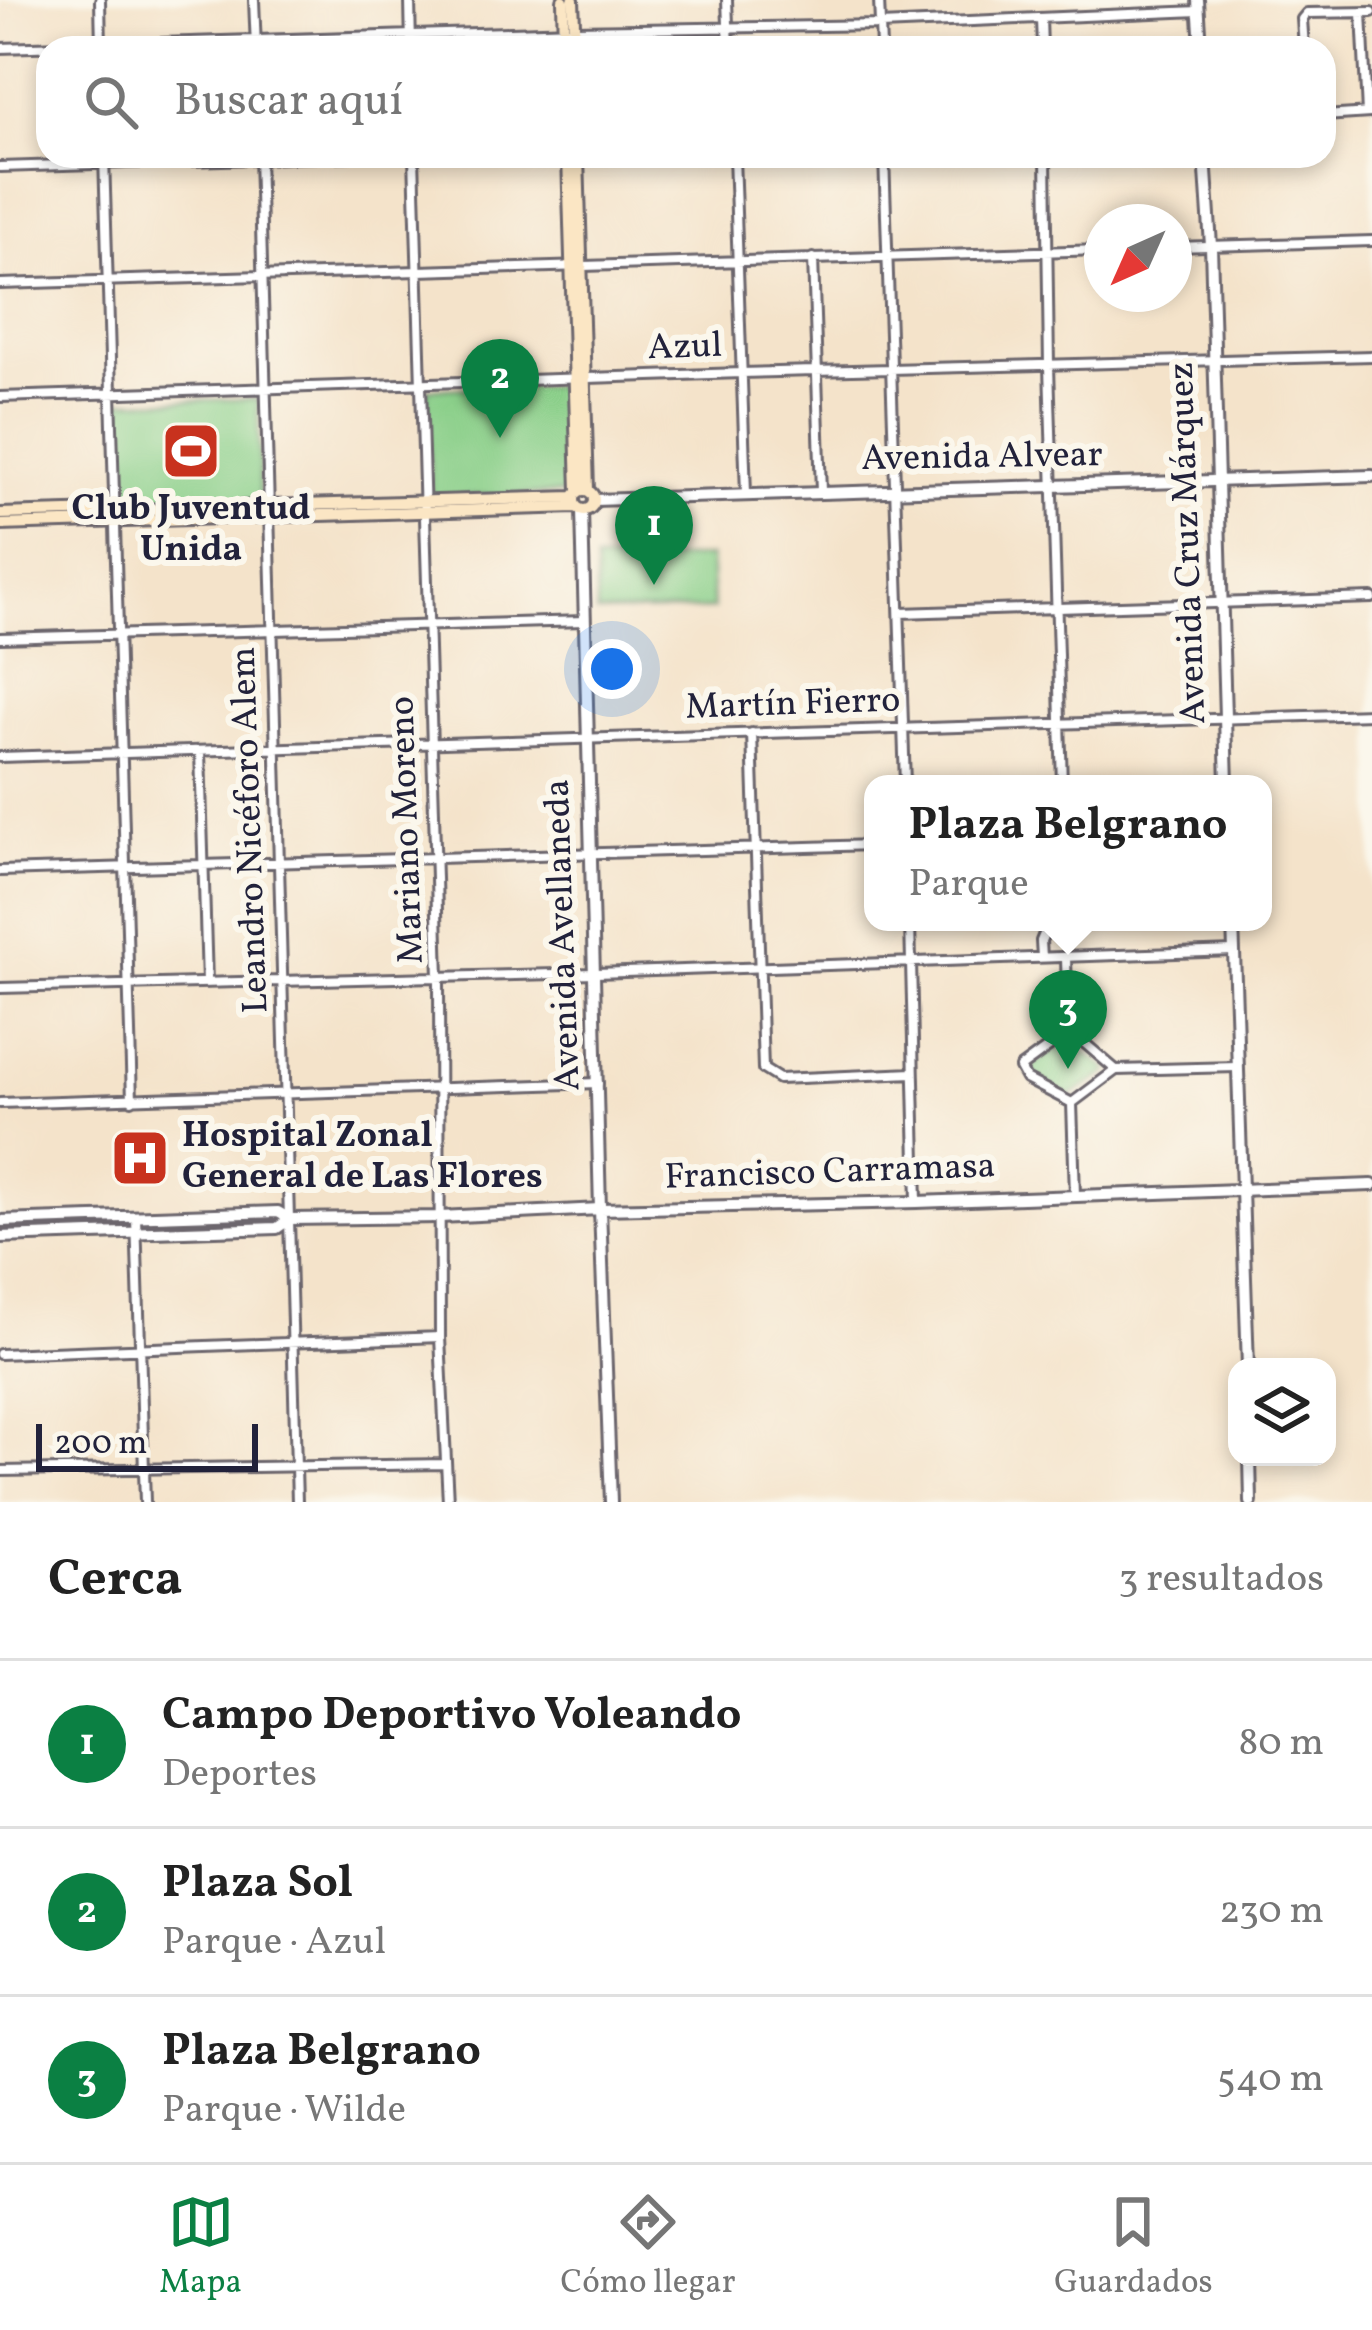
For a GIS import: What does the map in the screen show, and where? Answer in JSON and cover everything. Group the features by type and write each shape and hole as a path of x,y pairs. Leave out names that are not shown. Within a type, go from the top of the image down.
{"main road":[{"path":"562,0 571,36"},
{"path":"567,36 573,0"},
{"name":"Avenida Avellaneda","path":"569,168 582,499"},
{"name":"Avenida Avellaneda","path":"576,266 578,168"},
{"name":"Avenida Alvear","path":"0,514 116,516 582,499"},
{"name":"Avenida Alvear","path":"0,525 116,516"}],"street":[{"path":"100,0 101,36"},
{"path":"254,0 255,36"},
{"path":"410,0 411,35"},
{"path":"728,0 728,36"},
{"path":"880,0 880,36"},
{"path":"394,36 880,25 1198,6 1200,36"},
{"path":"1304,36 1307,13 1367,12 1370,113 1336,115"},
{"path":"1041,18 1042,36"},
{"path":"0,48 36,47"},
{"path":"0,167 36,165"},
{"path":"105,168 131,1100"},
{"name":"Leandro Nicéforo Alem","path":"259,168 297,1502"},
{"name":"Mariano Moreno","path":"414,168 439,977 440,1336 448,1502"},
{"path":"734,168 746,494"},
{"path":"884,168 905,775"},
{"path":"1046,168 1062,775"},
{"name":"Avenida Cruz Márquez","path":"1206,168 1227,775"},
{"path":"1192,247 1372,241"},
{"path":"0,284 1084,251"},
{"path":"813,258 820,492"},
{"name":"Azul","path":"0,398 1372,356"},
{"name":"Avenida Alvear","path":"582,499 1372,476"},
{"name":"Avenida Avellaneda","path":"582,499 611,1502"},
{"path":"900,613 1372,598"},
{"path":"0,638 586,620"},
{"name":"Martín Fierro","path":"0,757 1372,714"},
{"path":"752,733 761,1064 778,1079 914,1073"},
{"path":"200,751 207,983"},
{"path":"0,872 864,845"},
{"path":"910,931 917,1202"},
{"path":"1042,957 1045,931"},
{"path":"1233,931 1248,1358"},
{"path":"0,988 1234,951"},
{"path":"1066,957 1068,1033"},
{"path":"1068,1033 1116,1070"},
{"path":"1068,1033 1021,1068 1026,1079 1072,1103"},
{"path":"1072,1103 1116,1070 1237,1067"},
{"path":"0,1103 599,1083"},
{"path":"1072,1103 1075,1195"},
{"name":"Francisco Carramasa","path":"0,1237 277,1228 290,1220 1372,1185"},
{"name":"Francisco Carramasa","path":"0,1221 278,1212 290,1220"},
{"path":"136,1217 145,1502"},
{"path":"0,1354 440,1336"},
{"path":"0,1471 446,1464"},
{"path":"1250,1466 1251,1502"}],"green space":[{"path":"569,386 573,487 564,494 431,496 427,389"},
{"name":"Club Juventud Unida","path":"258,399 260,500 124,503 121,401"},
{"path":"710,557 713,609 597,613 595,561"},
{"path":"1069,1041 1109,1070 1067,1096 1028,1073 1028,1068"},
{"path":"275,1218 275,1225 144,1229 144,1222"},
{"path":"124,1222 124,1230 0,1233 0,1226"}],"place":[{"name":"Plaza Sol","path":"500,438"},
{"name":"Club Juventud Unida","path":"191,451"},
{"name":"Campo Deportivo Voleando","path":"654,585"},
{"name":"Plaza Belgrano","path":"1068,1069"},
{"name":"Hospital Zonal General de Las Flores","path":"140,1158"}]}
